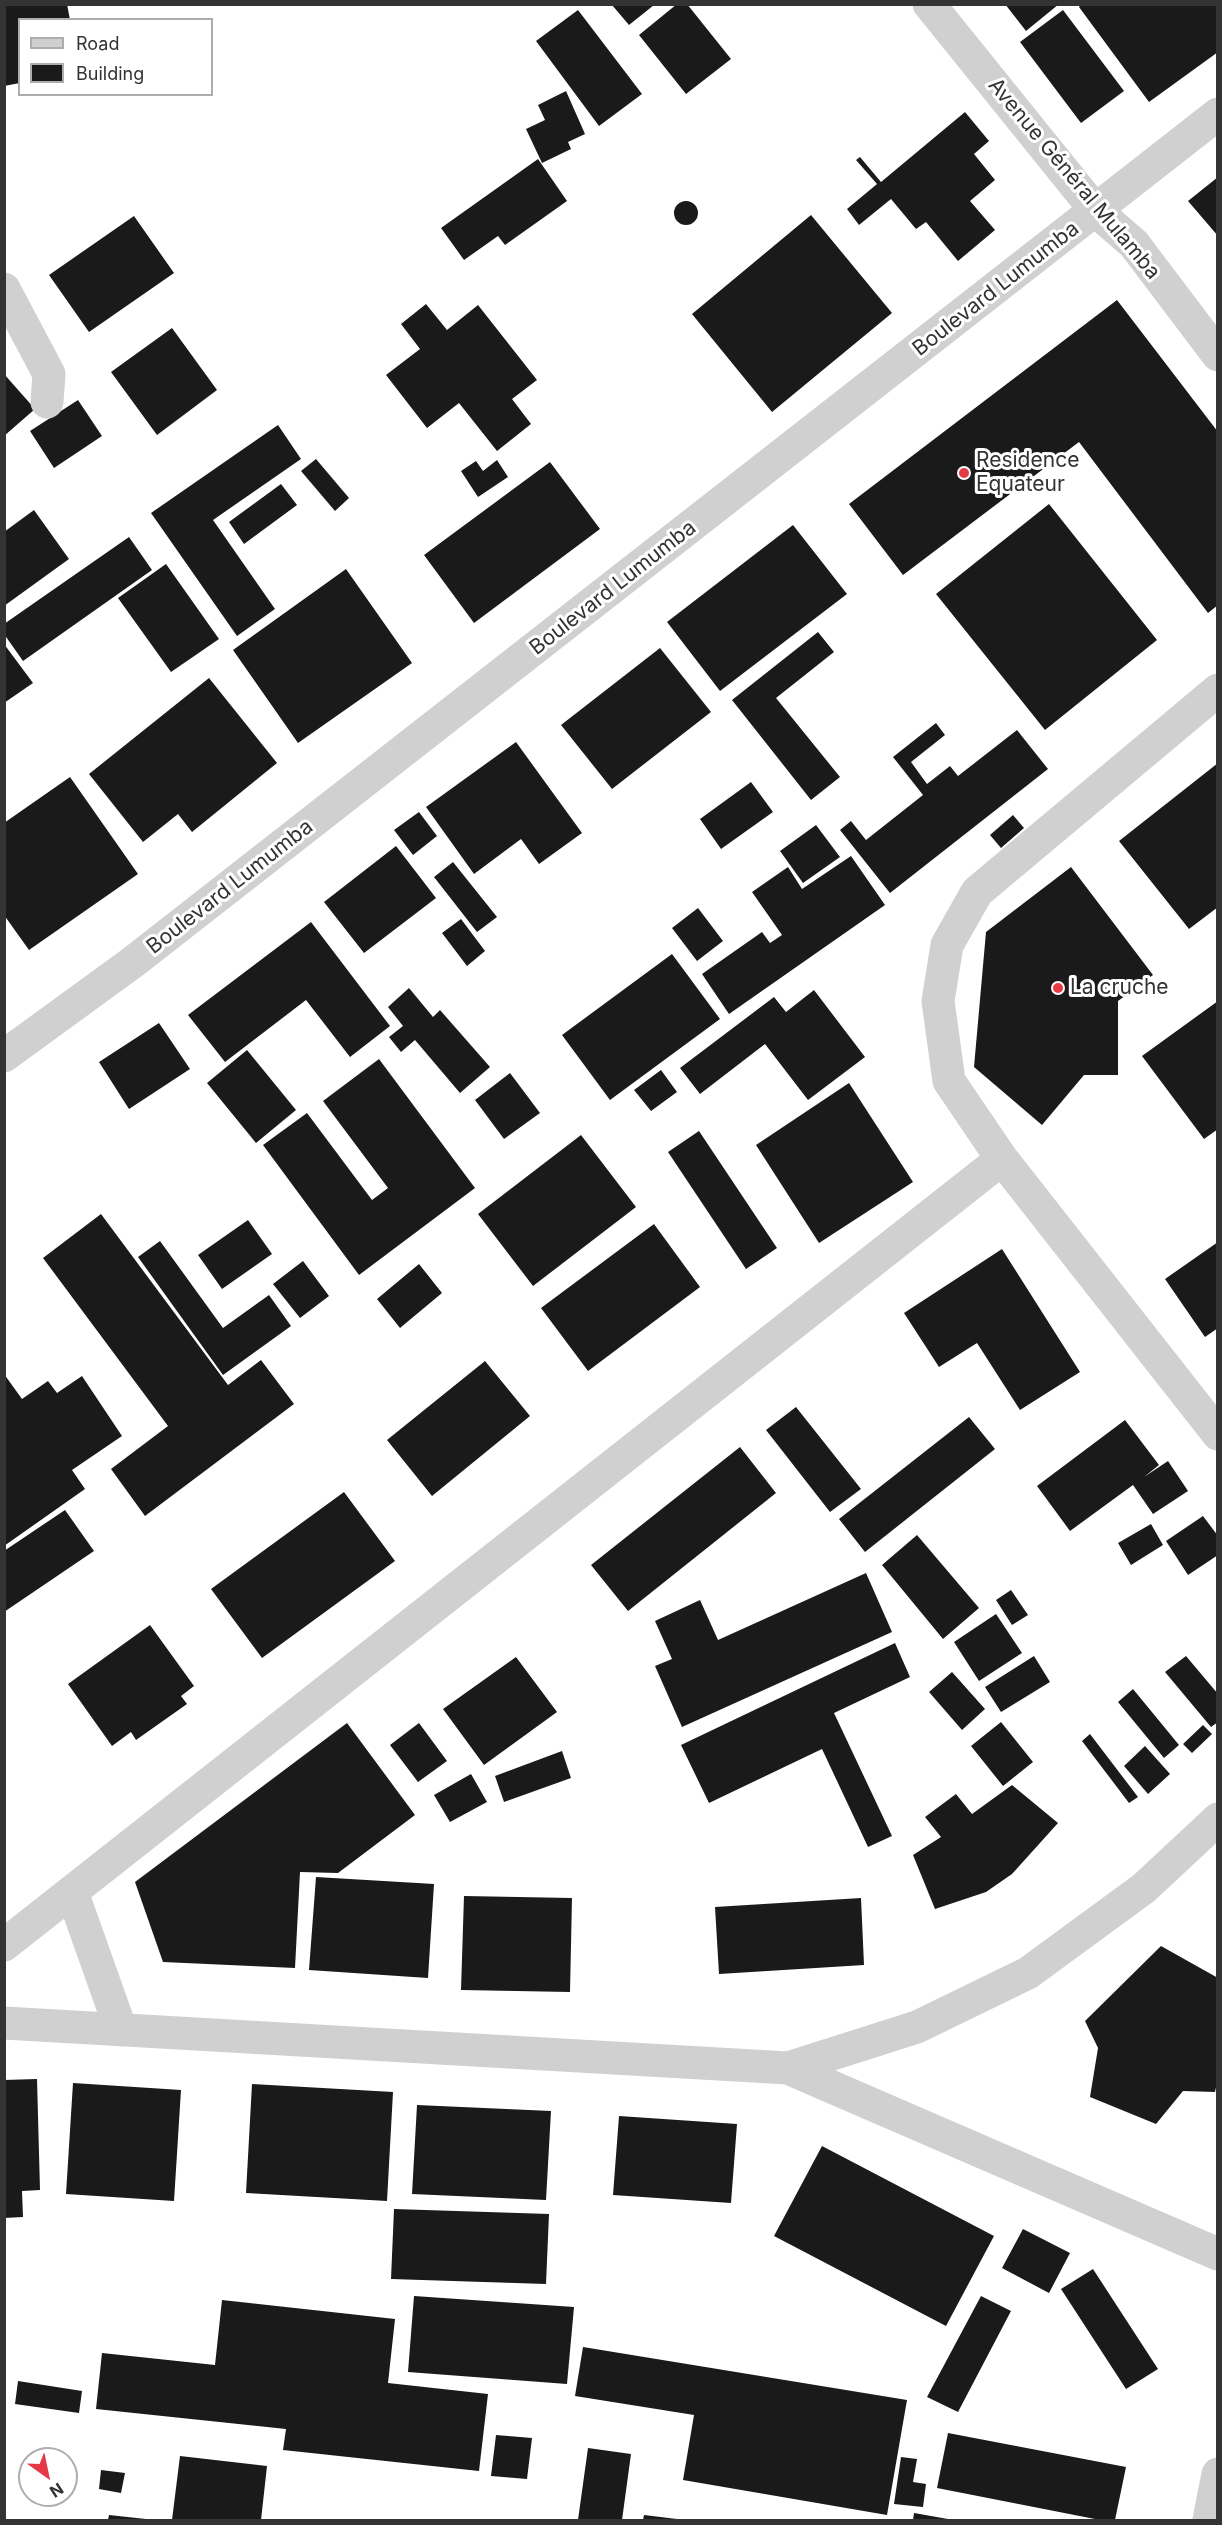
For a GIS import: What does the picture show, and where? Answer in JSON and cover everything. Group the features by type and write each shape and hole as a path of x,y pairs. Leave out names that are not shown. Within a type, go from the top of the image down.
{"street":[{"name":"Avenue Général Mulamba","path":"928,4 1096,211 1134,244 1218,355"},
{"name":"Boulevard Lumumba","path":"4,1056 133,962 1218,114"},
{"path":"4,289 49,374 47,402"},
{"path":"1218,690 977,892 947,945 938,1001 949,1081 1002,1159 1218,1434"},
{"path":"4,1945 1002,1159"},
{"path":"788,2068 917,2027 1028,1973 1144,1888 1218,1819"},
{"path":"72,1892 121,2030"},
{"path":"4,2024 788,2068 1218,2254"},
{"path":"1209,2520 1218,2474"}],"building":[{"path":"4,4 67,4 70,18 18,18 18,83 4,86"},
{"path":"677,4 687,4 731,59 686,94 639,35"},
{"path":"1005,4 1059,4 1026,31"},
{"path":"1081,4 1218,4 1218,52 1149,102 1079,7"},
{"path":"612,5 654,5 629,25"},
{"path":"578,10 642,94 599,126 536,41"},
{"path":"1063,10 1124,91 1081,123 1020,42"},
{"path":"566,91 585,134 568,142 571,149 542,163 526,129 545,120 538,105"},
{"path":"965,112 989,141 974,154 995,180 970,201 995,230 958,261 926,222 916,229 891,199 859,225 847,209 877,184 856,160 860,157 881,182"},
{"path":"538,159 567,201 505,245 498,236 464,260 441,228"},
{"path":"1218,177 1218,236 1188,201"},
{"path":"686,201 695,204 698,213 695,222 686,225 677,222 674,213 677,204"},
{"path":"811,215 892,313 772,412 692,314"},
{"path":"134,216 174,273 89,332 49,275"},
{"name":"Residence Equateur","path":"1117,300 1218,432 1218,605 1208,613 1079,442 903,575 849,504"},
{"path":"426,304 447,330 478,305 537,380 512,399 531,424 497,451 459,403 427,428 386,375 420,349 401,324"},
{"path":"172,328 217,390 157,435 111,372"},
{"path":"4,374 35,409 4,436"},
{"path":"78,400 102,436 54,468 30,431"},
{"path":"278,425 301,459 213,520 275,609 237,636 151,513"},
{"path":"316,459 349,498 335,511 301,471"},
{"path":"497,460 508,477 478,497 461,471 476,461 483,471"},
{"path":"550,462 600,529 474,623 424,555"},
{"path":"281,484 297,505 244,544 229,522"},
{"path":"1049,504 1157,640 1045,730 936,594"},
{"path":"34,510 69,559 4,606 4,532"},
{"path":"793,525 847,594 720,691 667,622"},
{"path":"129,537 152,570 23,661 4,634 4,624"},
{"path":"166,564 219,639 171,672 118,598"},
{"path":"346,569 412,663 298,743 233,650"},
{"path":"818,632 834,652 776,698 840,777 811,800 732,700"},
{"path":"4,644 33,683 4,703"},
{"path":"660,648 711,712 612,789 561,725"},
{"path":"209,678 277,763 192,832 178,814 143,842 89,774"},
{"path":"936,723 945,735 911,762 927,784 950,766 958,776 1017,730 1048,769 890,893 840,830 851,821 866,840 923,795 893,757"},
{"path":"516,742 582,833 539,864 521,839 474,874 426,807"},
{"path":"1218,763 1218,907 1189,929 1119,841"},
{"path":"70,777 138,874 29,950 4,915 4,823"},
{"path":"751,782 773,812 721,849 700,819"},
{"path":"419,812 437,836 413,855 394,830"},
{"path":"1013,815 1024,828 1001,848 990,835"},
{"path":"816,825 840,857 803,883 780,851"},
{"path":"396,846 436,898 364,953 324,902"},
{"path":"851,856 885,905 729,1014 702,974 762,932 770,943 782,935 752,892 788,867 802,889"},
{"path":"453,862 497,917 477,932 434,877"},
{"name":"La cruche","path":"1071,867 1153,975 1118,1001 1118,1075 1084,1075 1042,1125 974,1067 986,932"},
{"path":"698,908 723,941 697,961 672,928"},
{"path":"461,919 485,951 467,966 442,933"},
{"path":"311,922 390,1026 350,1057 306,1000 225,1062 188,1015"},
{"path":"672,954 720,1019 610,1100 562,1035"},
{"path":"409,988 433,1017 440,1010 490,1067 460,1093 415,1040 401,1052 389,1037 403,1026 388,1007"},
{"path":"814,990 865,1057 808,1100 765,1044 700,1094 680,1068 774,997 786,1012"},
{"path":"1218,1001 1218,1129 1204,1139 1142,1056"},
{"path":"159,1023 190,1069 129,1109 99,1062"},
{"path":"247,1050 296,1110 256,1143 207,1083"},
{"path":"379,1059 475,1188 359,1275 263,1145 307,1113 372,1200 388,1188 323,1101"},
{"path":"661,1070 677,1092 651,1111 634,1090"},
{"path":"510,1073 540,1113 504,1139 475,1100"},
{"path":"849,1083 913,1182 819,1243 756,1145"},
{"path":"699,1131 777,1248 746,1269 668,1152"},
{"path":"581,1135 636,1207 533,1286 478,1214"},
{"path":"101,1214 228,1385 261,1360 294,1404 145,1516 111,1469 168,1426 43,1258"},
{"path":"248,1220 272,1254 222,1289 198,1255"},
{"path":"654,1224 700,1287 588,1371 541,1308"},
{"path":"160,1241 223,1328 269,1295 291,1326 223,1375 138,1257"},
{"path":"1218,1242 1218,1328 1205,1337 1165,1279"},
{"path":"1002,1249 1080,1372 1020,1410 977,1343 939,1367 904,1313"},
{"path":"303,1261 329,1296 300,1318 273,1284"},
{"path":"419,1264 442,1293 400,1328 377,1299"},
{"path":"485,1361 530,1416 432,1496 387,1440"},
{"path":"4,1374 22,1399 48,1381 57,1393 82,1376 122,1436 72,1470 85,1489 4,1546"},
{"path":"796,1407 861,1489 830,1512 766,1430"},
{"path":"969,1417 995,1449 865,1552 839,1519"},
{"path":"1125,1420 1159,1465 1144,1477 1168,1461 1188,1491 1153,1514 1133,1485 1070,1531 1037,1486"},
{"path":"740,1447 776,1493 628,1611 591,1565"},
{"path":"344,1492 395,1561 262,1658 211,1589"},
{"path":"65,1510 94,1551 4,1612 4,1551"},
{"path":"1203,1516 1218,1536 1218,1555 1188,1575 1166,1541"},
{"path":"1151,1524 1163,1545 1131,1565 1118,1543"},
{"path":"917,1535 979,1608 943,1639 882,1565"},
{"path":"866,1573 892,1632 682,1727 655,1666 672,1659 655,1621 700,1600 718,1640"},
{"path":"1011,1590 1028,1615 1012,1625 996,1600"},
{"path":"996,1614 1022,1653 979,1681 954,1642"},
{"path":"150,1625 194,1686 181,1696 187,1704 136,1740 131,1732 112,1746 68,1684"},
{"path":"895,1643 910,1677 834,1713 892,1836 868,1847 822,1749 709,1803 681,1745"},
{"path":"1034,1656 1050,1682 1001,1712 985,1687"},
{"path":"1186,1656 1218,1694 1218,1722 1211,1727 1165,1672"},
{"path":"516,1657 557,1712 484,1765 443,1709"},
{"path":"952,1672 985,1709 962,1730 929,1692"},
{"path":"1133,1689 1179,1745 1164,1758 1118,1702"},
{"path":"1001,1722 1033,1762 1003,1786 971,1746"},
{"path":"347,1723 415,1815 338,1873 300,1872 295,1968 163,1962 135,1882"},
{"path":"419,1723 447,1761 418,1782 390,1745"},
{"path":"1203,1725 1212,1734 1192,1753 1183,1744"},
{"path":"1090,1734 1138,1797 1129,1803 1082,1741"},
{"path":"1145,1746 1170,1774 1148,1794 1124,1766"},
{"path":"562,1751 571,1778 504,1802 495,1776"},
{"path":"471,1774 487,1802 450,1822 434,1795"},
{"path":"1012,1785 1058,1823 1012,1874 986,1892 935,1909 913,1855 941,1837 925,1817 956,1794 972,1814"},
{"path":"316,1877 434,1884 428,1978 309,1970"},
{"path":"464,1896 572,1898 570,1992 461,1990"},
{"path":"861,1898 864,1965 719,1974 715,1907"},
{"path":"1161,1946 1218,1978 1218,2078 1215,2092 1183,2091 1156,2124 1090,2097 1098,2048 1085,2021"},
{"path":"37,2079 40,2190 22,2191 23,2217 4,2218 4,2080"},
{"path":"73,2083 181,2090 174,2201 66,2194"},
{"path":"252,2084 393,2092 387,2201 246,2193"},
{"path":"417,2105 551,2111 546,2200 412,2194"},
{"path":"619,2116 737,2124 731,2203 613,2195"},
{"path":"822,2146 994,2236 946,2326 774,2236"},
{"path":"394,2209 549,2214 546,2284 391,2279"},
{"path":"1023,2229 1070,2253 1049,2293 1002,2268"},
{"path":"1093,2269 1158,2369 1126,2389 1061,2289"},
{"path":"414,2296 574,2307 567,2384 408,2372"},
{"path":"981,2296 1011,2311 958,2412 927,2397"},
{"path":"222,2300 395,2319 388,2383 488,2394 479,2471 283,2450 286,2429 96,2409 102,2353 215,2365"},
{"path":"583,2347 907,2400 887,2515 683,2480 694,2415 575,2396"},
{"path":"18,2381 82,2391 79,2413 15,2404"},
{"path":"948,2433 1126,2467 1115,2520 1100,2520 937,2488"},
{"path":"496,2435 532,2438 527,2479 491,2476"},
{"path":"588,2448 631,2454 622,2520 578,2520"},
{"path":"180,2456 267,2466 261,2520 172,2520"},
{"path":"901,2457 917,2459 913,2482 926,2484 923,2507 894,2504"},
{"path":"101,2470 125,2473 121,2493 99,2489"},
{"path":"914,2513 948,2519 948,2520 913,2520"},
{"path":"109,2515 146,2519 146,2520 108,2520"},
{"path":"644,2515 677,2519 677,2520 643,2520"}],"place":[{"name":"Residence Equateur","path":"964,473"},
{"name":"La cruche","path":"1058,988"}]}
